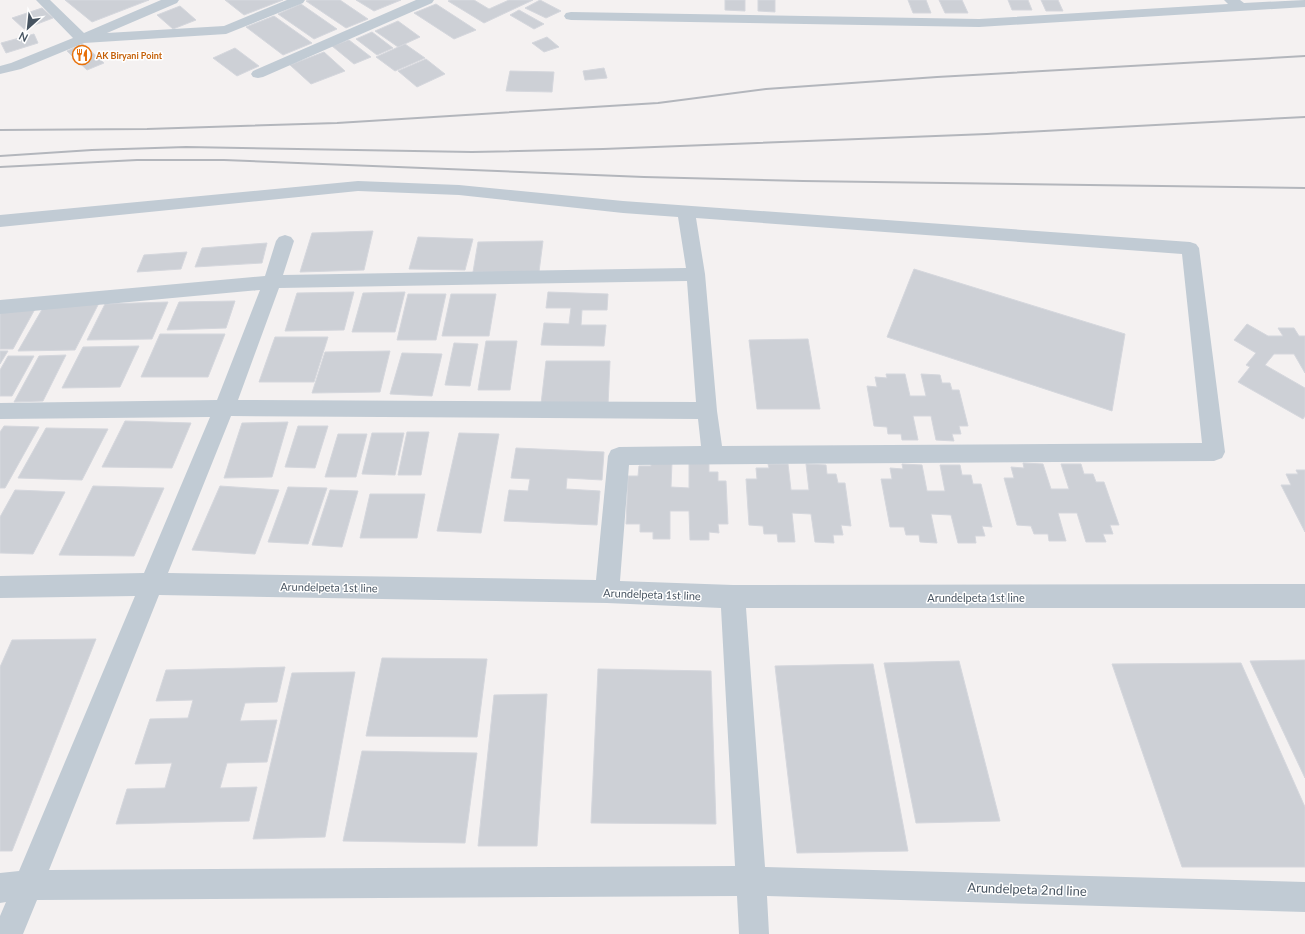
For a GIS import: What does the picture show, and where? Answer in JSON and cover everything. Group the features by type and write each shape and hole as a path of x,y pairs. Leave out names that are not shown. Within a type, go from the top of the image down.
{"street":[{"path":"0,70 16,66 172,0"},
{"path":"82,39 226,30 298,0"},
{"path":"258,74 427,0"},
{"path":"50,1 82,39"},
{"path":"570,16 979,23 1236,3 1305,3"},
{"path":"0,222 358,186 459,190 686,212 1190,248 1214,452 619,456 607,592"},
{"path":"686,212 696,274 707,412 713,456"},
{"path":"8,934 13,886 152,584 224,408 272,282 285,241"},
{"path":"0,307 272,282 696,274"},
{"path":"0,411 224,408 707,412"},
{"name":"Arundelpeta 1st line","path":"0,587 152,584 607,592 733,597 1305,596"},
{"path":"733,597 754,934"},
{"name":"Arundelpeta 2nd line","path":"13,886 750,881 1305,897"}],"building":[{"path":"65,0 149,0 92,22"},
{"path":"225,0 283,0 244,15"},
{"path":"340,0 368,19 346,28 306,1"},
{"path":"356,0 401,0 374,11"},
{"path":"474,0 489,9 509,0 533,0 484,23 448,1"},
{"path":"540,0 561,11 546,18 525,8"},
{"path":"725,0 745,0 745,11 725,10"},
{"path":"758,0 775,0 775,12 758,11"},
{"path":"908,0 926,0 931,13 913,13"},
{"path":"939,0 962,0 968,13 945,13"},
{"path":"1008,0 1028,0 1032,10 1012,10"},
{"path":"1041,0 1058,0 1063,11 1046,11"},
{"path":"301,4 337,29 314,39 278,14"},
{"path":"436,4 476,30 454,39 414,13"},
{"path":"180,6 196,20 173,29 157,15"},
{"path":"42,8 53,18 24,29 12,18"},
{"path":"519,10 544,24 534,29 510,15"},
{"path":"274,16 312,43 283,55 246,27"},
{"path":"398,21 420,37 398,47 375,31"},
{"path":"372,32 393,48 377,55 356,39"},
{"path":"34,34 38,43 6,53 1,43"},
{"path":"547,37 559,47 544,52 532,43"},
{"path":"349,40 371,57 354,64 332,46"},
{"path":"83,44 104,63 87,70 67,51"},
{"path":"405,44 425,58 395,71 376,57"},
{"path":"235,48 259,66 237,76 213,58"},
{"path":"324,52 345,71 311,84 290,65"},
{"path":"426,59 445,74 417,87 398,71"},
{"path":"604,68 607,78 585,80 583,71"},
{"path":"510,71 554,72 552,92 506,91"},
{"path":"373,231 364,270 300,272 312,233"},
{"path":"418,237 473,239 465,270 409,269"},
{"path":"543,241 539,272 473,272 478,242"},
{"path":"267,243 262,263 195,267 202,248"},
{"path":"187,252 181,269 137,272 144,255"},
{"path":"914,269 1125,334 1112,411 887,337"},
{"path":"354,292 344,330 285,331 297,293"},
{"path":"405,292 395,332 352,332 363,293"},
{"path":"548,292 608,294 607,310 582,310 581,325 606,325 604,346 541,345 544,323 569,324 571,308 546,308"},
{"path":"408,294 446,294 436,340 397,340"},
{"path":"451,294 496,294 489,336 442,336"},
{"path":"100,301 75,350 18,351 44,306"},
{"path":"235,301 226,328 167,330 179,302"},
{"path":"168,302 152,339 87,340 105,304"},
{"path":"35,309 13,349 0,349 0,314 2,311"},
{"path":"1247,324 1268,336 1283,336 1278,328 1294,328 1299,336 1305,336 1305,373 1294,354 1274,354 1265,365 1305,388 1305,416 1303,419 1238,382 1250,367 1246,365 1256,353 1234,340"},
{"path":"160,334 225,334 208,377 141,377"},
{"path":"275,337 328,337 314,382 259,382"},
{"path":"808,339 820,409 757,409 749,340"},
{"path":"486,341 517,341 510,390 478,390"},
{"path":"454,343 478,344 470,386 445,385"},
{"path":"139,346 120,387 62,388 83,347"},
{"path":"0,351 8,351 0,364"},
{"path":"390,351 380,392 312,393 325,352"},
{"path":"402,353 442,354 432,396 390,394"},
{"path":"66,355 43,401 14,402 39,356"},
{"path":"8,356 34,356 12,396 0,396 0,370"},
{"path":"546,361 610,361 608,405 541,404"},
{"path":"886,374 905,374 910,396 926,396 921,374 940,375 942,383 950,383 952,390 959,390 968,426 959,426 961,434 952,434 954,441 936,440 931,416 913,416 918,440 902,440 901,434 888,434 887,427 874,426 867,386 877,387 875,377 887,378"},
{"path":"125,421 191,423 172,468 102,467"},
{"path":"288,422 272,477 224,478 242,423"},
{"path":"4,426 39,427 5,488 0,488 0,432"},
{"path":"298,426 328,426 315,468 285,467"},
{"path":"46,428 108,429 82,480 18,478"},
{"path":"407,432 429,432 421,475 398,475"},
{"path":"372,433 404,433 395,475 362,474"},
{"path":"459,433 499,434 481,533 437,531"},
{"path":"338,434 367,434 356,477 325,477"},
{"path":"516,448 604,452 602,480 567,478 566,489 600,491 597,525 504,521 509,490 528,491 530,479 511,478"},
{"path":"651,462 672,462 671,487 689,488 689,462 709,462 709,472 718,472 718,481 726,481 728,524 718,524 719,533 709,532 709,540 690,540 689,511 670,511 670,539 653,539 653,532 640,532 640,524 626,524 628,476 638,476 639,466 651,466"},
{"path":"1023,463 1043,464 1051,489 1069,489 1061,464 1081,464 1084,474 1093,474 1096,482 1104,482 1119,525 1110,525 1113,534 1103,534 1106,542 1086,542 1077,513 1058,513 1066,541 1049,541 1048,534 1034,534 1031,526 1017,525 1004,478 1014,478 1011,467 1024,468"},
{"path":"768,464 788,464 791,490 809,490 806,464 826,465 827,474 836,474 838,483 845,483 851,526 841,525 843,535 833,535 834,543 815,542 811,514 792,513 795,542 778,542 777,534 764,534 763,526 749,525 746,479 757,479 756,468 769,468"},
{"path":"902,464 922,465 927,491 945,491 940,465 960,465 962,475 971,475 973,484 981,484 992,527 982,526 985,536 975,536 976,543 958,543 951,515 931,514 937,543 920,542 919,535 906,535 904,527 890,527 881,479 892,479 890,468 903,469"},
{"path":"1296,470 1305,470 1305,532 1281,485 1291,485 1286,474 1298,474"},
{"path":"93,486 164,488 134,556 59,555"},
{"path":"220,486 279,490 255,554 192,550"},
{"path":"288,487 327,488 308,544 268,542"},
{"path":"15,490 65,492 33,554 0,553 0,517"},
{"path":"330,490 358,491 342,547 312,545"},
{"path":"370,494 425,494 417,538 360,538"},
{"path":"96,639 12,851 0,851 0,667 12,640"},
{"path":"382,658 487,659 477,737 366,736"},
{"path":"1305,660 1305,778 1250,661"},
{"path":"959,661 1000,821 916,823 884,663"},
{"path":"1241,663 1305,807 1305,867 1182,867 1112,664"},
{"path":"873,664 908,851 797,853 775,666"},
{"path":"285,667 277,702 245,703 240,721 277,720 267,762 227,763 220,788 257,787 249,821 116,824 127,789 165,788 172,763 135,764 150,719 188,718 193,700 156,701 166,670"},
{"path":"598,669 711,671 716,824 591,823"},
{"path":"355,672 325,837 253,839 292,673"},
{"path":"547,694 537,846 478,846 494,695"},
{"path":"362,751 477,753 465,843 343,841"}],"railway":[{"path":"0,130 147,129 337,123 658,103 766,89 937,77 1305,56"},
{"path":"0,156 92,150 186,147 472,152 603,149 987,134 1305,117"},
{"path":"0,167 137,160 224,160 644,177 803,181 1305,188"}],"place":[{"name":"AK Biryani Point","path":"82,55"}]}
